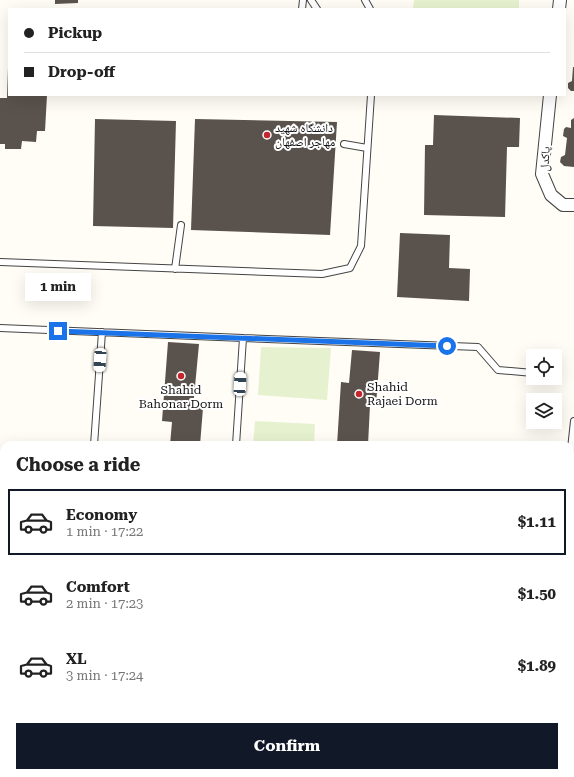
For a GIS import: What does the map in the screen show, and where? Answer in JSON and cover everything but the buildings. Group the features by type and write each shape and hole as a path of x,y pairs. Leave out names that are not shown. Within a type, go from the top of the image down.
{"street":[{"name":"پاکدل","path":"550,96 542,174 551,195 563,205 574,206"}],"lane":[{"path":"0,262 322,274 350,268 361,246 371,96"},
{"path":"344,144 367,148"},
{"path":"175,269 181,225"},
{"path":"0,328 478,347 498,370 526,372"},
{"path":"94,441 102,332"},
{"path":"236,441 243,338"},
{"path":"572,441 574,422"}],"green space":[{"path":"414,0 519,0 519,8 413,8"},
{"path":"261,347 331,348 327,400 258,395"},
{"path":"255,421 315,424 314,441 253,441"}],"place":[{"name":"دانشگاه شهید مهاجر اصفهان","path":"267,135"},
{"name":"Shahid Bahonar Dorm","path":"181,376"},
{"name":"Shahid Rajaei Dorm","path":"359,394"}],"route":[{"path":"58,331 447,346"}]}
